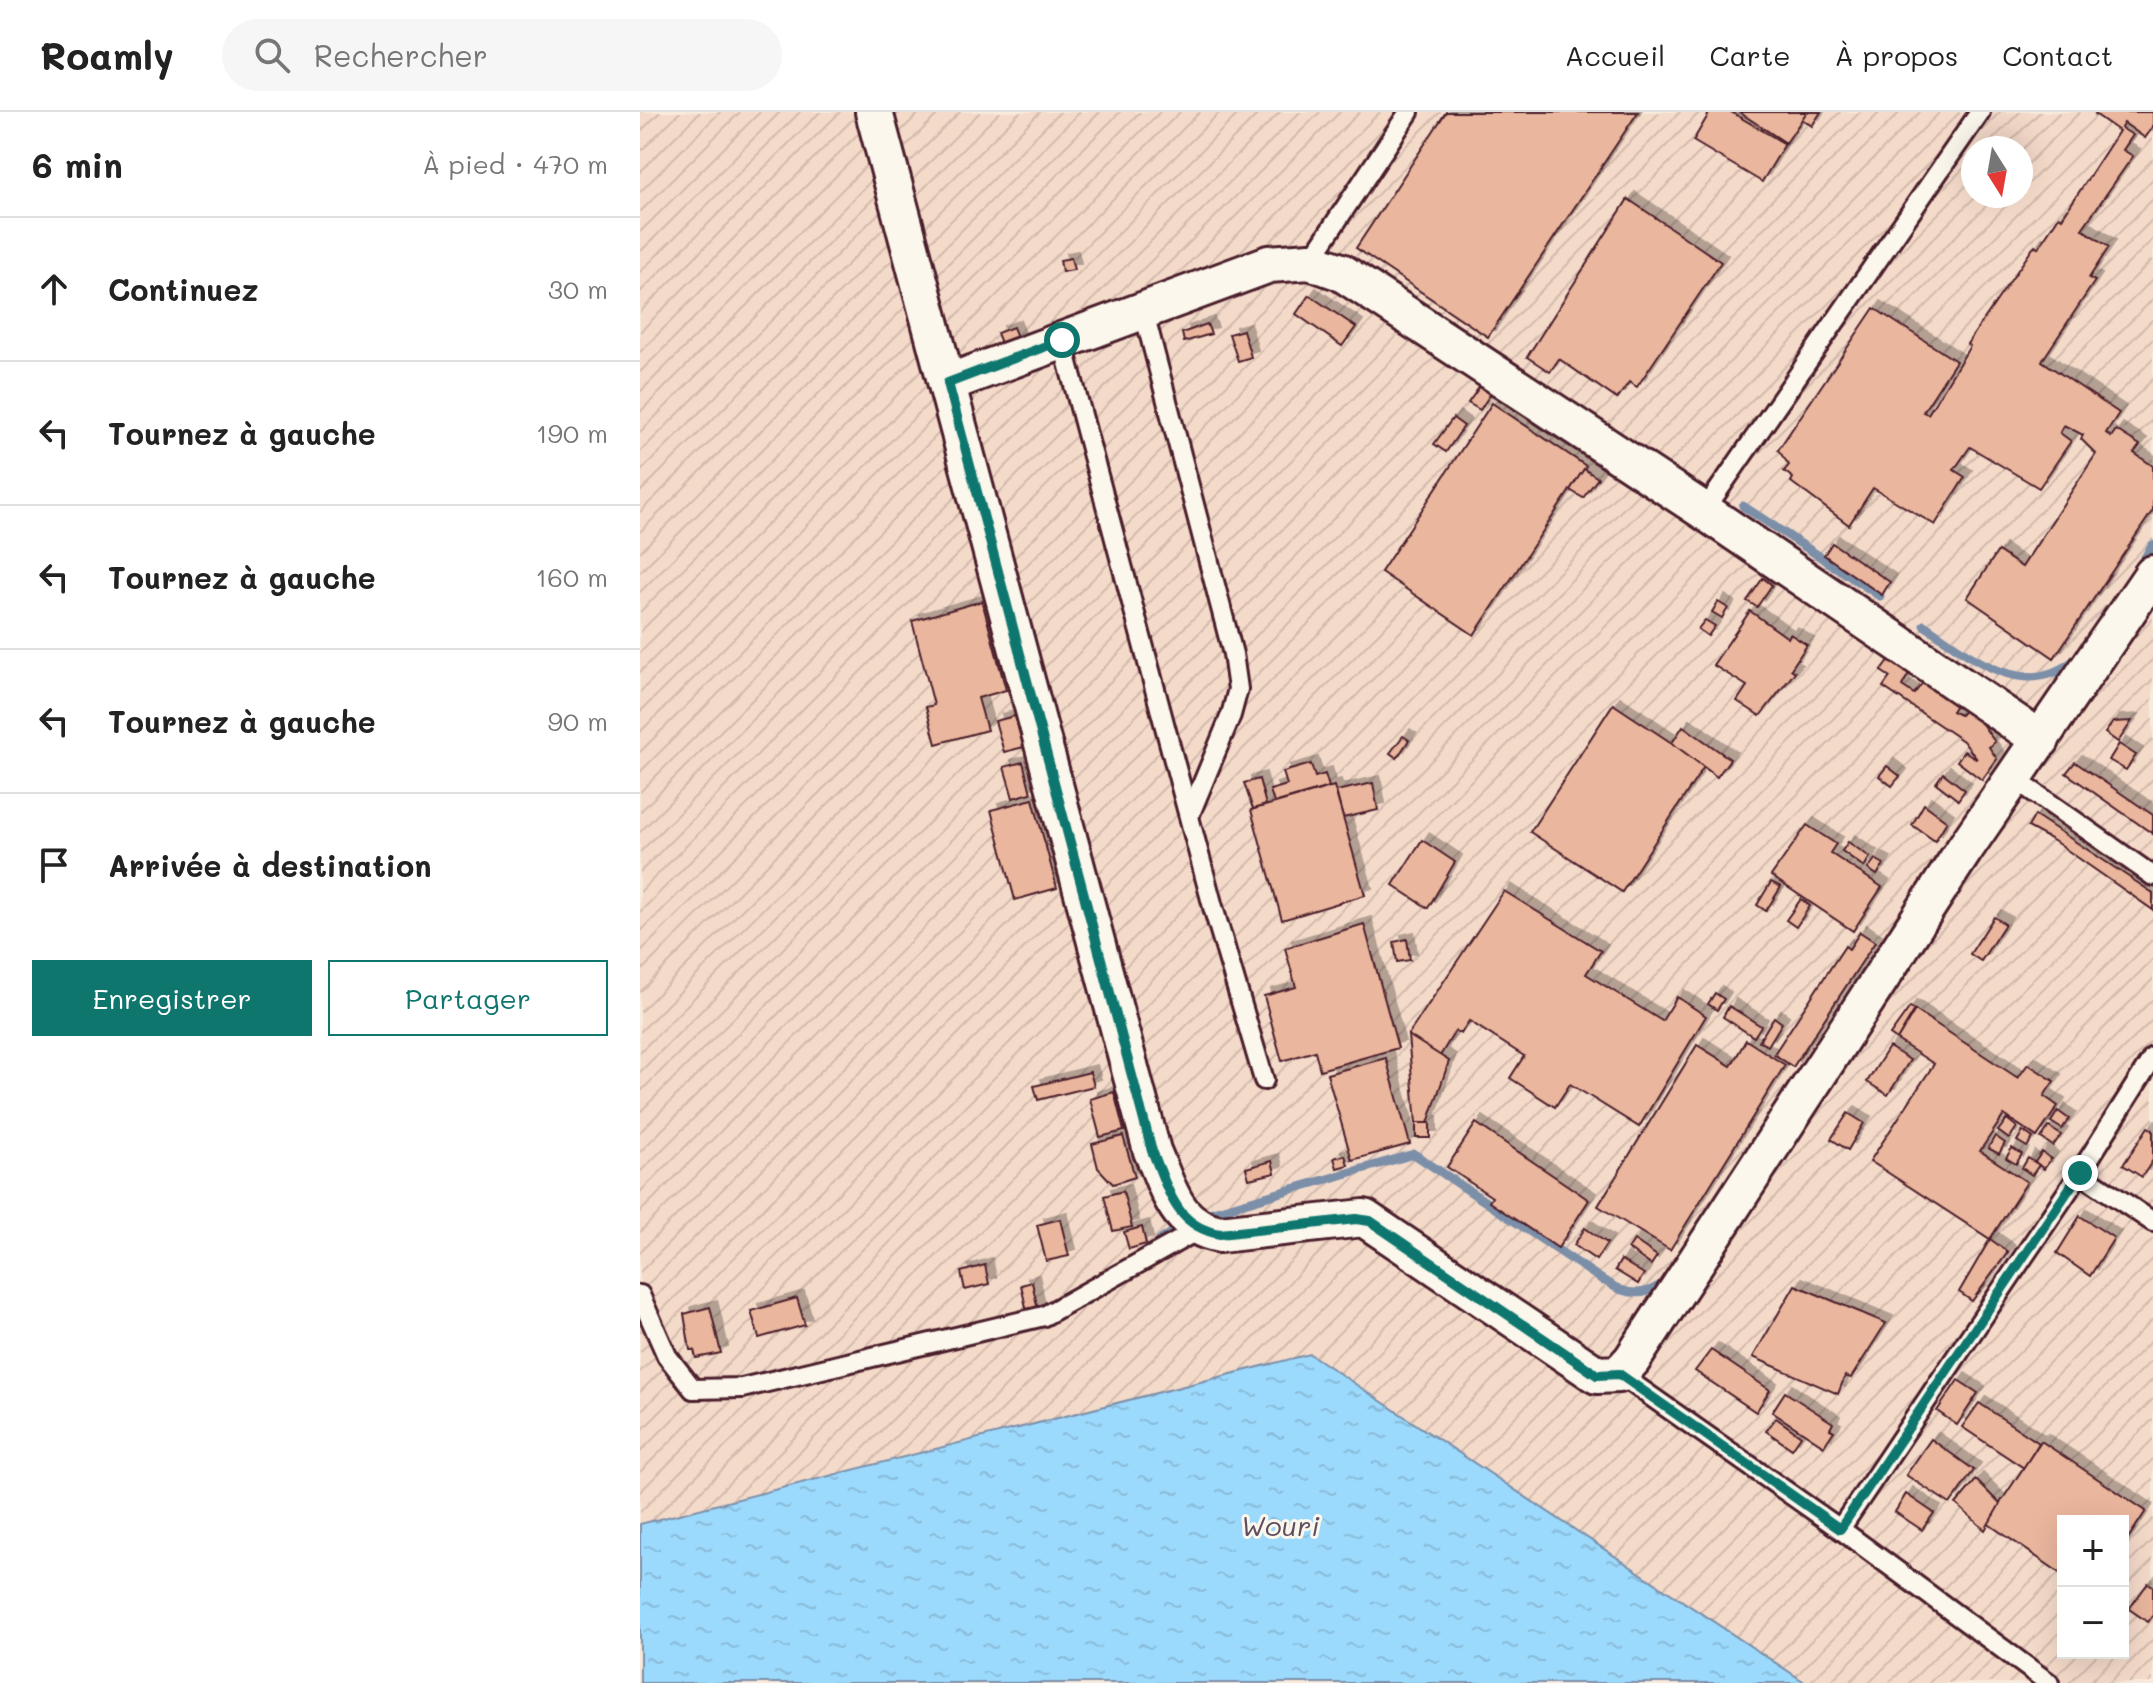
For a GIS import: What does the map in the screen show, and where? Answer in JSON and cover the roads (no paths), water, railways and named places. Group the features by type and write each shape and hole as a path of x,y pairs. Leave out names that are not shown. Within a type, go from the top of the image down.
{"street":[{"path":"874,112 1152,1151 1181,1215 1198,1230 1220,1234 1364,1218 1597,1375 1619,1374 1632,1360 1964,850 2153,574"},
{"path":"948,383 1269,264 1310,261 1341,272 1704,511 2041,740"}],"lane":[{"path":"1310,261 1409,112"},
{"path":"1704,511 1980,112"},
{"path":"1143,309 1233,654 1238,689 1231,715 1190,814"},
{"path":"1062,340 1264,1080"},
{"path":"2015,779 2153,876"},
{"path":"1840,1529 2080,1173 2153,1057"},
{"path":"2080,1173 2153,1222"},
{"path":"640,1295 667,1356 693,1389 742,1388 1044,1316 1198,1230"},
{"path":"1619,1374 1840,1529 2049,1683"}],"water":[{"name":"Wouri","path":"1310,1354 1806,1683 640,1683 640,1524"}],"waterway":[{"path":"1743,506 1880,596"},
{"path":"2139,567 2153,545"},
{"path":"1924,625 1979,661 2017,676 2037,677 2057,671 2077,658"},
{"path":"1199,1216 1414,1154 1604,1281"},
{"path":"1160,1240 1183,1226"},
{"path":"1607,1282 1636,1293 1651,1290 1666,1281"}]}
